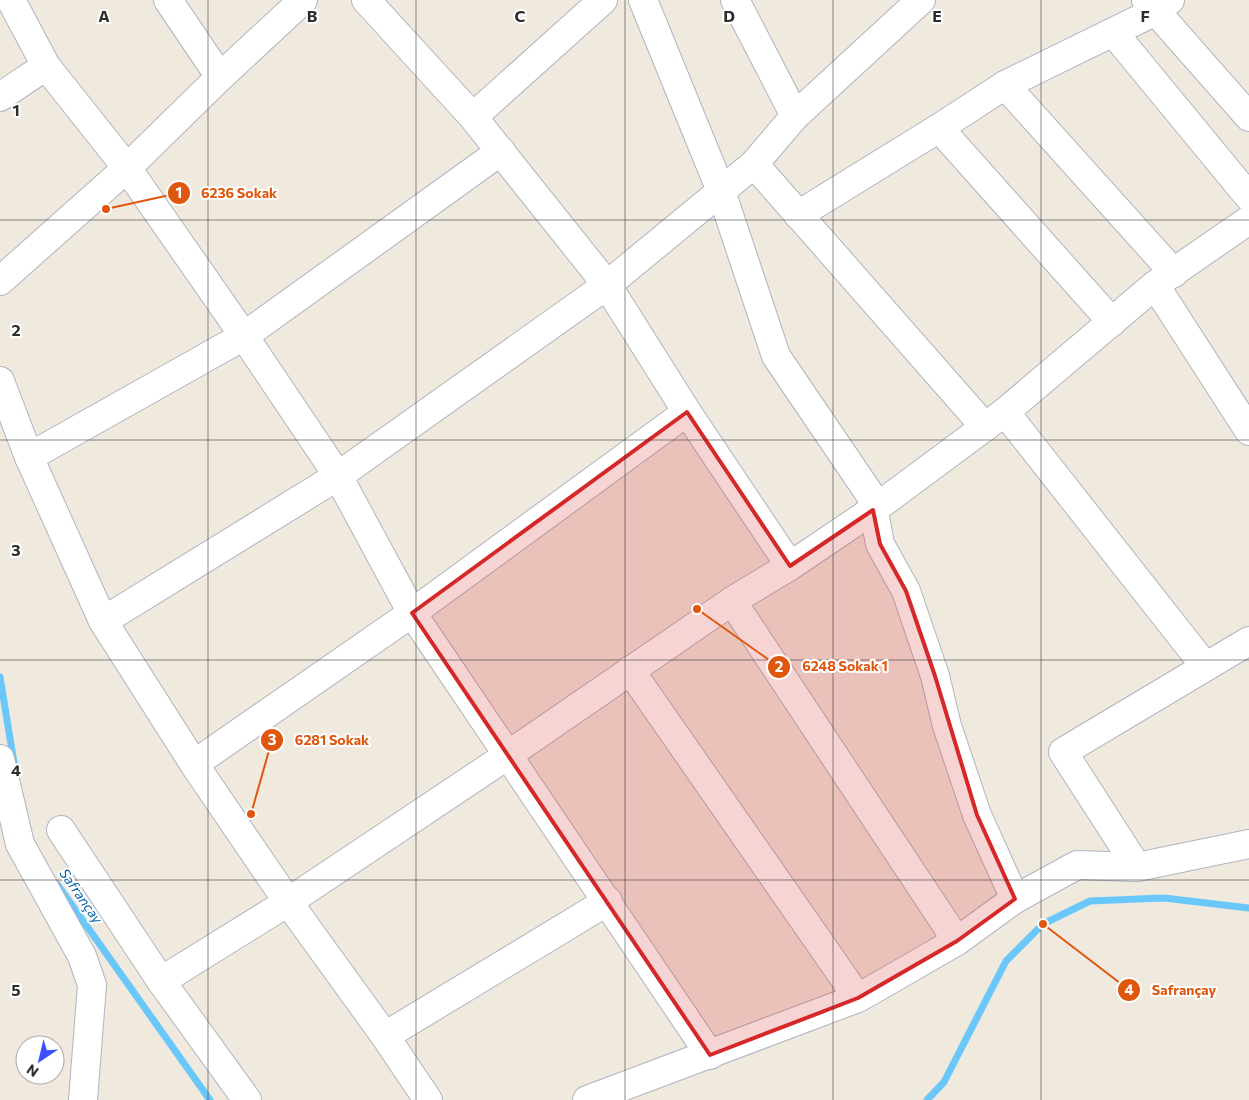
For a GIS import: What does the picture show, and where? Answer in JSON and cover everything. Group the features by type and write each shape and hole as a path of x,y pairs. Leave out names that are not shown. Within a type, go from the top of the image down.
{"street":[{"path":"11,0 46,66 127,168 244,336 338,476 412,613 608,901 710,1055"},
{"path":"168,0 220,77"},
{"path":"0,281 127,168 220,77 303,0"},
{"path":"366,0 474,117 606,285 687,412 790,566"},
{"path":"474,117 603,0"},
{"path":"643,0 721,191 776,356 871,496 880,544 906,591 935,676 947,726 977,815 1015,899"},
{"path":"735,0 795,116"},
{"path":"104,621 338,476 606,285 754,164 795,116 921,0"},
{"path":"798,215 1005,85 1113,32 1157,4 1248,112"},
{"path":"1113,32 1249,197"},
{"path":"0,97 46,66"},
{"path":"1005,85 1164,279 1249,431"},
{"path":"939,128 1112,322"},
{"path":"29,457 244,336 501,151"},
{"path":"754,164 798,215 995,420 1205,666"},
{"path":"161,981 288,902 508,755 732,601 790,566 873,510 995,420 1164,279 1249,220"},
{"path":"0,382 29,457 104,621 194,764 288,902 385,1036 417,1096"},
{"path":"194,764 412,613 687,412"},
{"path":"732,601 957,941"},
{"path":"1137,867 1063,752 1249,640"},
{"path":"630,670 858,998"},
{"path":"0,759 20,844 82,956 92,985 82,1100"},
{"path":"61,830 161,981 247,1100"},
{"path":"587,1100 858,998 957,941 1015,899 1077,864 1137,867 1249,844"},
{"path":"385,1036 608,901"}],"highlighted area":[{"path":"687,412 790,566 873,510 880,544 906,591 935,676 977,815 1015,899 957,941 858,998 710,1055 412,613"}],"waterway":[{"name":"Safrançay","path":"0,677 14,763"},
{"name":"Safrançay","path":"57,884 210,1100"},
{"name":"Safrançay","path":"927,1100 944,1082 1006,961 1043,924 1090,901 1164,898 1249,908"}],"place":[{"name":"6236 Sokak","path":"106,209"},
{"name":"6248 Sokak 1","path":"697,609"},
{"name":"6281 Sokak","path":"251,814"},
{"name":"Safrançay","path":"1043,924"}]}
